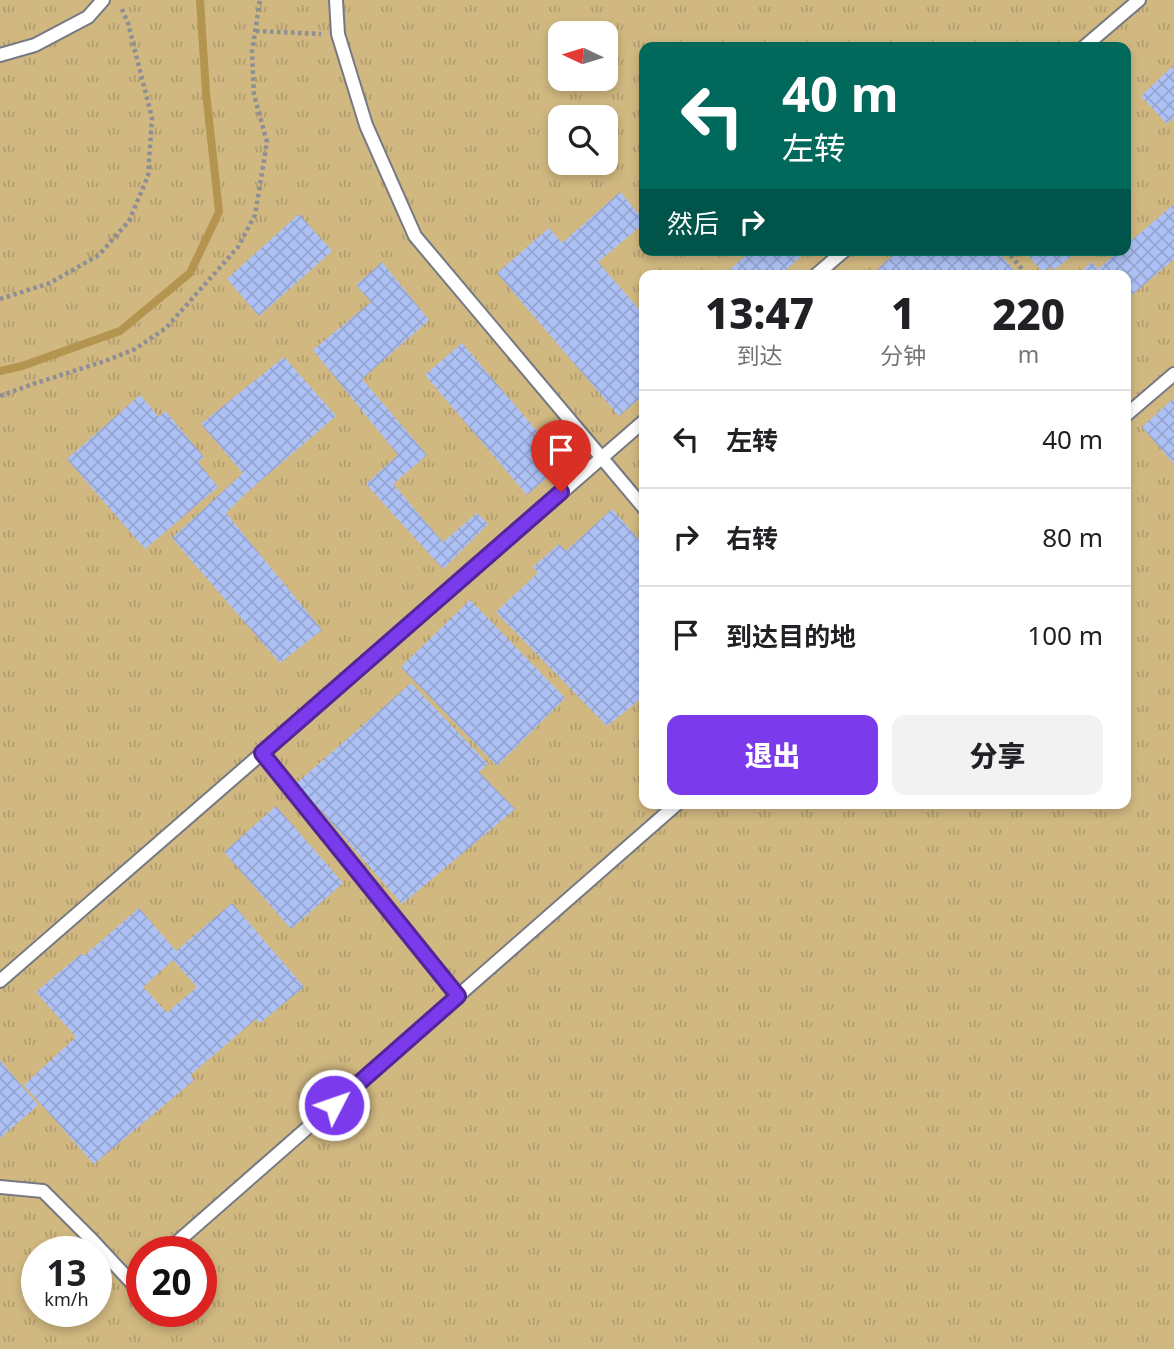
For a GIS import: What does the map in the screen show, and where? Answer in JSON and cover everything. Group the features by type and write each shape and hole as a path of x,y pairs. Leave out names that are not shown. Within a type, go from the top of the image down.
{"lane":[{"path":"0,55 35,44 88,17 103,0"},
{"path":"336,0 338,34 366,125 415,236 639,502"},
{"path":"1090,42 1139,0"},
{"path":"823,270 838,256"},
{"path":"1131,411 1174,374"},
{"path":"0,981 639,425"},
{"path":"262,753 458,996"},
{"path":"184,1236 671,809"},
{"path":"0,1187 43,1191 126,1277"}],"path":[{"path":"0,299 50,282 99,255 130,221 148,176 152,118 128,23 117,0"},
{"path":"0,396 135,349 166,328 239,247 255,215 267,142 254,95 252,52 260,0"},
{"path":"256,31 338,34"},
{"path":"1011,256 1023,270"}],"green space":[{"path":"0,0 1174,0 1174,1349 0,1349"}],"building":[{"path":"1174,65 1174,117 1167,124 1141,96"},
{"path":"620,192 639,214 639,227 598,262 639,309 639,399 619,416 497,273 549,228 562,243"},
{"path":"1174,204 1174,259 1131,296 1131,270 1083,270 1092,262 1098,269 1113,256 1131,256 1131,241"},
{"path":"299,214 332,251 259,316 227,279"},
{"path":"745,256 801,256 786,270 729,270"},
{"path":"892,256 1002,256 1014,270 877,270"},
{"path":"1028,256 1072,256 1054,270 1051,267 1041,270"},
{"path":"382,262 429,320 362,379 427,455 393,484 443,542 477,513 488,524 443,569 366,484 398,455 313,350 371,302 356,285"},
{"path":"462,343 564,463 527,495 425,375"},
{"path":"284,357 336,416 226,513 322,630 280,663 172,538 243,473 201,424"},
{"path":"140,395 159,417 165,411 204,457 198,462 218,487 145,549 67,459"},
{"path":"1174,398 1174,464 1142,427"},
{"path":"612,509 639,539 639,700 607,726 496,612 538,573 533,567 559,544 566,551"},
{"path":"470,600 565,698 497,766 401,667"},
{"path":"411,683 488,764 479,772 515,809 402,904 297,783"},
{"path":"276,806 343,883 291,929 224,852"},
{"path":"232,903 304,987 260,1023 256,1019 190,1075 194,1080 94,1164 24,1085 76,1037 36,992 81,954 84,956 139,908 176,951","holes":["173,960 197,987 167,1013 143,987"]},
{"path":"0,1060 38,1105 0,1138"}],"waterway":[{"path":"0,371 22,366 120,331 190,273 219,212 206,92 200,0"}],"route":[{"path":"334,1105 458,996 262,753 561,492"}]}
